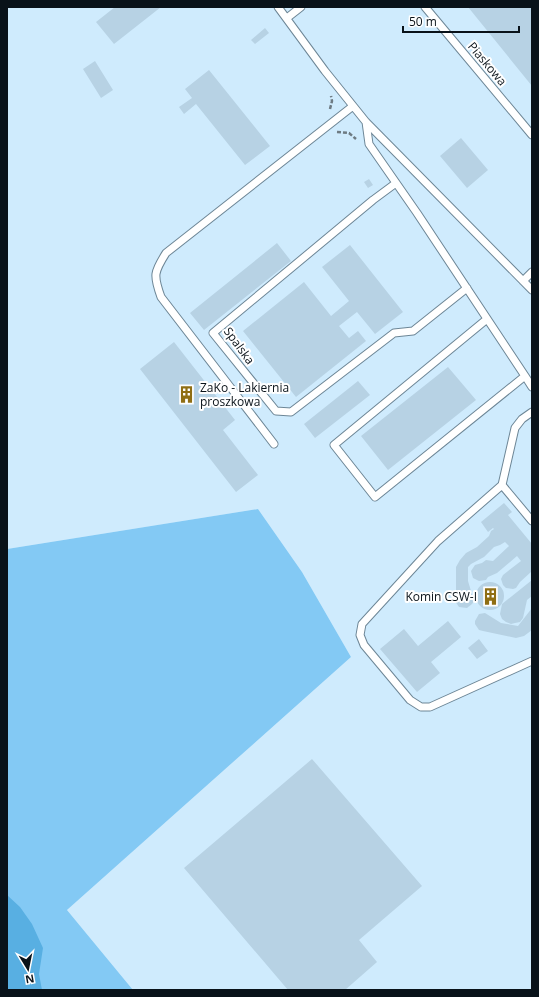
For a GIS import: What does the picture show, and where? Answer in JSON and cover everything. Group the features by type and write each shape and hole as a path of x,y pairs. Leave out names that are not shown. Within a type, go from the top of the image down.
{"lane":[{"path":"278,7 325,71 366,122 532,290"},
{"path":"287,18 301,7"},
{"name":"Piaskowa","path":"425,7 532,135"},
{"path":"274,444 161,297 155,282 156,268 166,253 353,106"},
{"path":"366,122 369,144 532,387"},
{"name":"Spalska","path":"396,183 373,200 213,333 276,411 291,412 394,333 413,332 467,288"},
{"path":"523,281 532,272"},
{"path":"487,319 334,445 375,497 525,376"},
{"path":"532,412 522,419 516,428 502,486 438,541 362,624 360,635 364,645 410,700 421,707 430,707 532,661"},
{"path":"502,486 532,521"}],"path":[{"path":"328,114 332,101 330,94"},
{"path":"331,135 337,132 344,132 355,136 359,143"}],"shaded area":[{"path":"7,7 532,7 532,990 133,990 67,910 351,657 302,572 258,509 7,549"},
{"path":"258,509 302,572 351,657 67,910 133,990 7,990 7,549"},
{"path":"7,895 20,907 32,924 43,948 39,974 42,990 7,990"}],"building":[{"path":"115,7 161,7 114,44 96,22"},
{"path":"468,7 532,7 532,86"},
{"path":"265,28 269,33 255,44 251,40"},
{"path":"95,61 113,90 101,98 83,69"},
{"path":"209,70 270,146 245,165 196,104 184,114 179,107 192,98 185,89"},
{"path":"461,138 488,170 467,188 440,156"},
{"path":"369,179 373,185 368,188 364,182"},
{"path":"277,243 291,261 204,330 190,313"},
{"path":"350,245 403,312 375,334 357,312 339,326 349,338 358,331 366,341 296,397 243,331 304,282 331,316 349,301 322,267"},
{"name":"ZaKo - Lakiernia proszkowa","path":"174,342 235,420 223,430 258,475 236,492 140,369"},
{"path":"448,367 476,400 388,470 361,436"},
{"path":"358,381 370,395 315,438 304,424"},
{"path":"504,503 512,512 508,515 532,544 532,574 531,572 516,588 506,588 503,585 501,579 503,575 521,561 517,556 486,580 479,581 473,578 471,571 475,565 486,560 493,561 509,546 505,542 494,547 484,557 468,567 468,581 474,601 467,608 459,607 455,601 456,567 466,553 477,547 489,536 491,531 494,529 493,528 488,532 481,522"},
{"path":"532,580 532,596 527,600 523,618 520,622 511,624 506,622 502,619 500,614 502,604"},
{"name":"Komin CSW-I","path":"490,582 500,586 504,596 500,606 490,610 480,606 476,596 480,586"},
{"path":"532,608 532,630 524,636 516,638 483,631 479,630 475,624 479,614 485,613 501,623 518,626"},
{"path":"448,621 461,637 431,662 440,673 417,692 380,649 404,629 418,646"},
{"path":"479,639 488,651 477,659 468,648"},
{"path":"312,759 422,886 359,940 377,962 345,990 288,990 184,868"}],"place":[{"name":"ZaKo - Lakiernia proszkowa","path":"187,395"},
{"name":"Komin CSW-I","path":"490,597"}]}
